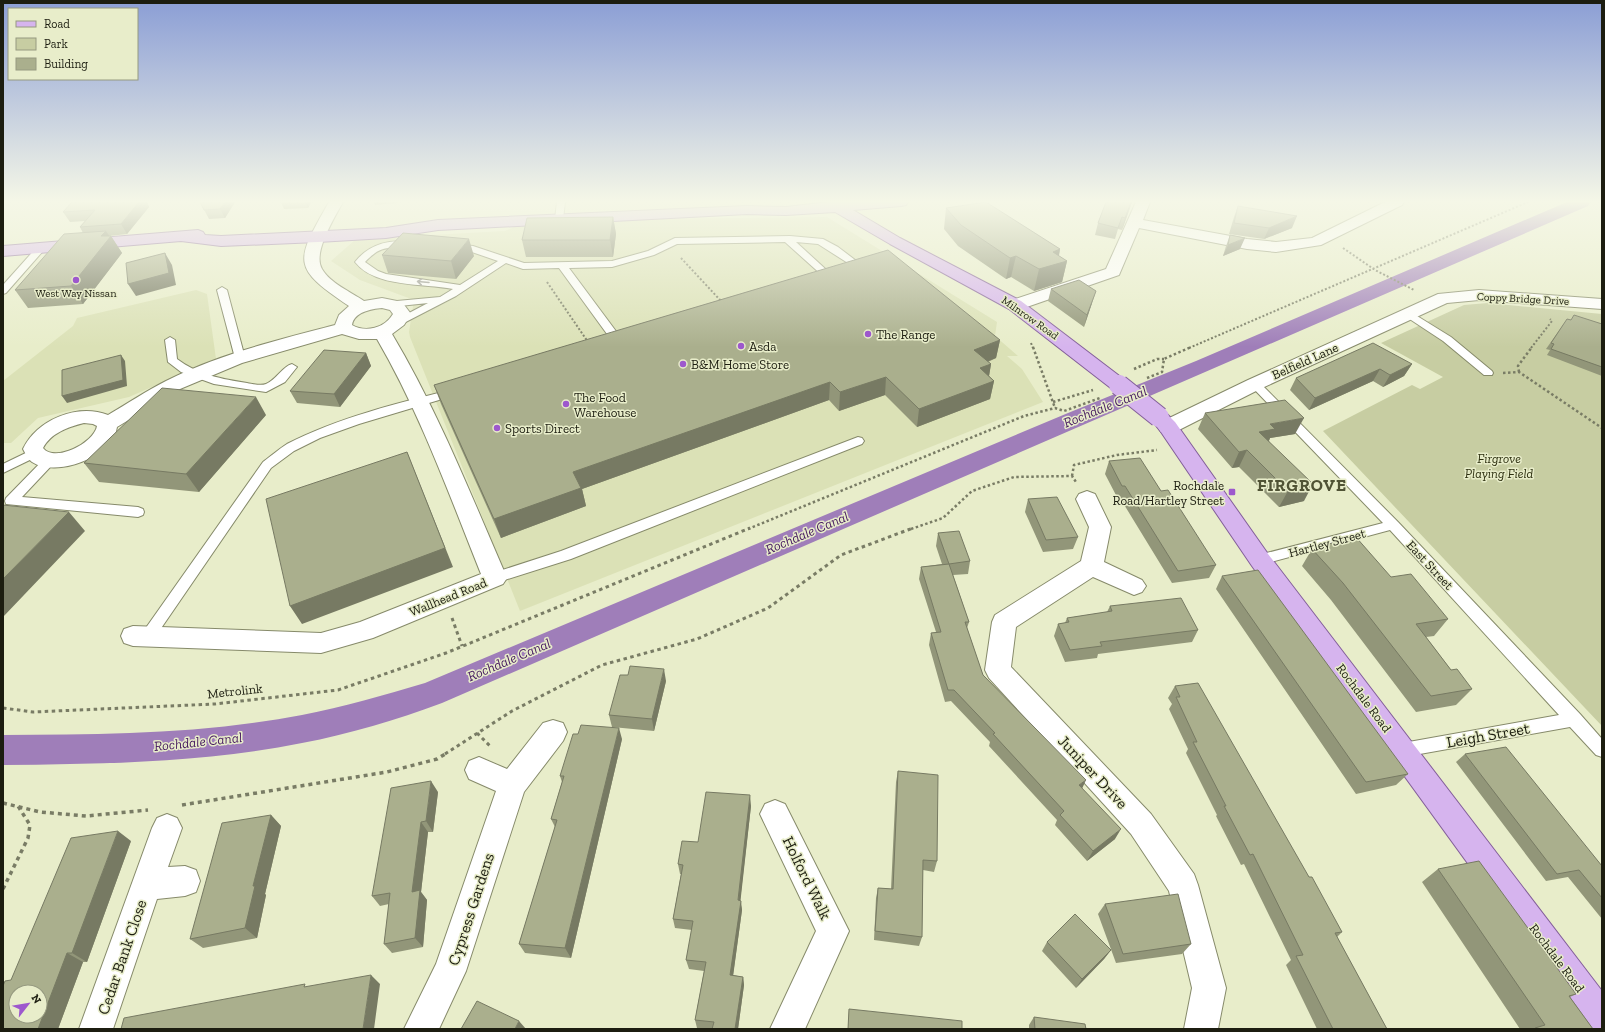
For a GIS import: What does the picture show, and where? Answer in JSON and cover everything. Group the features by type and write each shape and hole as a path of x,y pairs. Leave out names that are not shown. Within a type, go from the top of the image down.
{"main road":[{"path":"3,251 19,250"},
{"name":"Milnrow Road","path":"912,250 1015,305 1040,324 1113,388"},
{"name":"Rochdale Road","path":"1113,388 1170,430 1260,560 1602,1019"}],"street":[{"path":"314,250 311,257 314,272 362,307"},
{"path":"1015,305 1113,272 1122,250"},
{"name":"Coppy Bridge Drive","path":"1444,298 1479,295 1602,304"},
{"name":"Belfield Lane","path":"1170,430 1255,384 1444,298"},
{"path":"107,424 174,385 240,358 289,342 344,328 355,334 363,335 389,328 402,314 396,306 390,304 374,304 362,307 349,314 343,324 344,328"},
{"name":"Wallhead Road","path":"140,636 321,643 364,631 495,578 405,371 389,328"},
{"path":"84,417 95,417 102,419 107,424 108,429 105,436 88,450 76,456 42,457 33,449 35,442 41,435 61,423 84,417"},
{"path":"1087,499 1100,527 1092,566 1134,586"},
{"name":"Juniper Drive","path":"1092,566 1004,622 998,670 1141,824 1183,885 1209,988 1201,1029"},
{"name":"Cypress Gardens","path":"421,1029 450,971 512,785 553,732"},
{"path":"479,770 512,785"},
{"name":"Cedar Bank Close","path":"96,1029 147,885 167,814"},
{"name":"Holford Walk","path":"775,814 833,931 787,1029"},
{"name":"Cedar Bank Close","path":"147,885 185,881"}],"lane":[{"path":"3,291 39,250"},
{"path":"372,250 360,262 368,271 386,278 429,282 457,291"},
{"path":"476,250 522,266 543,266 612,264 651,254 658,250"},
{"path":"799,250 827,275"},
{"path":"814,279 858,266 837,250"},
{"path":"389,328 457,291 505,260"},
{"path":"562,265 619,343 634,338"},
{"path":"222,290 240,358"},
{"path":"390,304 404,304 434,300 457,291"},
{"path":"1409,314 1421,320 1447,339 1488,373"},
{"path":"170,340 172,360 185,370 218,382 266,389 281,380 292,367"},
{"name":"East Street","path":"1255,384 1393,526 1602,750"},
{"path":"140,636 267,465 290,448 316,435 462,390"},
{"path":"495,578 566,555 858,441"},
{"path":"3,469 42,457"},
{"path":"42,457 11,501 138,512"},
{"name":"Hartley Street","path":"1260,560 1393,526"},
{"name":"Leigh Street","path":"1403,750 1574,719"}],"path":[{"path":"675,250 726,307"},
{"path":"1346,250 1374,269 1416,291"},
{"path":"1135,369 1157,359 1164,360 1417,250"},
{"path":"543,266 541,274 589,344"},
{"path":"1518,372 1518,366 1552,321 1533,299"},
{"path":"1040,324 1028,337 1055,408"},
{"path":"1141,381 1162,372 1164,360"},
{"path":"1488,373 1518,372 1602,428"},
{"path":"1053,402 1113,388"},
{"name":"Metrolink","path":"3,708 33,712 214,704 338,690 462,646 795,511 938,449 1024,416 1055,408 1064,411 1076,408 1113,388"},
{"path":"1087,499 1072,476 1074,465 1117,455 1170,430"},
{"path":"3,803 40,812 86,816 167,814 387,772 437,759 512,711 602,665 697,639 768,608 841,555 865,544 943,518 972,491 1014,477 1072,476"},
{"path":"444,598 462,646"},
{"path":"3,889 28,838 30,825 18,806"}],"shaded area":[{"path":"343,250 881,250 997,322 995,336 1018,356 1007,356 1022,369 1043,402 520,611 410,337 409,332 414,300 360,280 331,261"},
{"path":"196,290 207,294 216,359 129,397 38,418 11,443 3,443 3,381 73,326 77,318"}],"green space":[{"name":"Firgrove Playing Field","path":"1488,303 1602,314 1602,726 1323,431 1412,385 1420,389 1443,377 1381,343 1464,305"}],"building":[{"path":"50,250 100,250 71,286 15,290"},
{"path":"387,250 460,250 451,261 382,255"},
{"path":"887,250 1000,340 974,350 991,364 980,368 994,381 919,409 886,377 840,392 830,382 573,472 581,488 494,519 434,385"},
{"path":"998,250 1057,250 1053,252 1067,261 1039,269 1016,256 1010,258"},
{"path":"165,253 169,273 128,284 126,263"},
{"path":"1079,280 1096,291 1087,315 1051,289"},
{"path":"1574,315 1602,324 1602,367 1551,349 1554,344 1551,343 1567,319 1571,320"},
{"path":"1373,343 1412,364 1390,375 1380,369 1315,398 1296,378"},
{"path":"324,350 366,353 334,394 290,391"},
{"path":"121,355 123,380 62,396 62,370"},
{"path":"162,388 256,397 186,474 84,463"},
{"path":"1285,400 1304,418 1270,424 1275,429 1259,432 1313,484 1288,491 1247,450 1239,452 1205,413"},
{"path":"407,452 445,548 290,606 266,499"},
{"path":"1140,458 1161,491 1168,490 1216,565 1178,571 1125,486 1122,486 1109,461"},
{"path":"1057,497 1078,537 1046,540 1028,499"},
{"path":"3,505 69,512 3,579"},
{"path":"959,531 970,561 949,564 938,533"},
{"path":"1355,536 1391,577 1411,574 1448,619 1416,624 1451,670 1457,669 1472,689 1431,696 1343,583 1312,549"},
{"path":"949,564 969,622 965,622 983,675 1086,780 1079,785 1121,829 1093,851 1060,815 1064,811 993,734 995,733 954,690 948,690 931,633 941,632 921,567"},
{"path":"1258,570 1408,774 1366,782 1222,576"},
{"path":"1181,598 1198,630 1100,642 1102,646 1070,650 1058,624 1069,622 1067,618 1112,611 1110,606"},
{"path":"630,666 664,669 652,719 609,715 620,675 628,675"},
{"path":"1198,683 1309,877 1312,877 1342,932 1335,933 1387,1029 1333,1029 1296,956 1303,955 1253,854 1250,855 1193,742 1197,742 1176,697 1180,697 1175,686"},
{"path":"581,725 619,728 565,948 519,944 557,820 551,819 564,776 560,776 573,734 578,734"},
{"path":"1506,747 1602,866 1602,898 1579,870 1557,874 1465,754"},
{"path":"898,771 938,775 937,861 923,860 922,937 875,931 878,888 893,889"},
{"path":"431,781 426,821 421,822 412,892 420,890 415,938 384,944 390,893 372,896 391,788"},
{"path":"706,792 750,795 738,900 741,901 730,975 743,977 735,1029 712,1029 714,1022 695,1020 706,962 686,960 693,921 673,919 683,865 678,864 682,841 698,842"},
{"path":"271,815 253,886 255,886 245,928 190,939 222,823"},
{"path":"118,831 72,953 67,953 48,1003 48,984 8,984 8,1024 40,1024 38,1029 3,1029 3,986 5,981 11,980 71,838"},
{"path":"1479,861 1576,994 1569,996 1593,1029 1535,1028 1545,1025 1438,869"},
{"path":"1178,894 1191,944 1123,954 1105,904"},
{"path":"1075,914 1111,950 1082,979 1047,942"},
{"path":"371,975 363,1029 121,1029 124,1018 305,984 304,987"},
{"path":"477,1001 519,1021 515,1029 461,1029"},
{"path":"849,1009 962,1021 962,1029 848,1029"},
{"path":"1034,1017 1085,1024 1086,1029 1035,1029"}],"waterway":[{"name":"Rochdale Canal","path":"3,750 131,748 217,742 302,729 344,720 431,694 1076,418 1203,366 1470,250"}],"place":[{"name":"West Way Nissan","path":"76,280"},
{"name":"The Range","path":"868,334"},
{"name":"Asda","path":"741,346"},
{"name":"B&M Home Store","path":"683,364"},
{"name":"The Food Warehouse","path":"566,404"},
{"name":"Sports Direct","path":"497,428"},
{"name":"Rochdale Road/Hartley Street","path":"1232,492"}],"district":[{"name":"FIRGROVE","path":"1302,485"}]}
